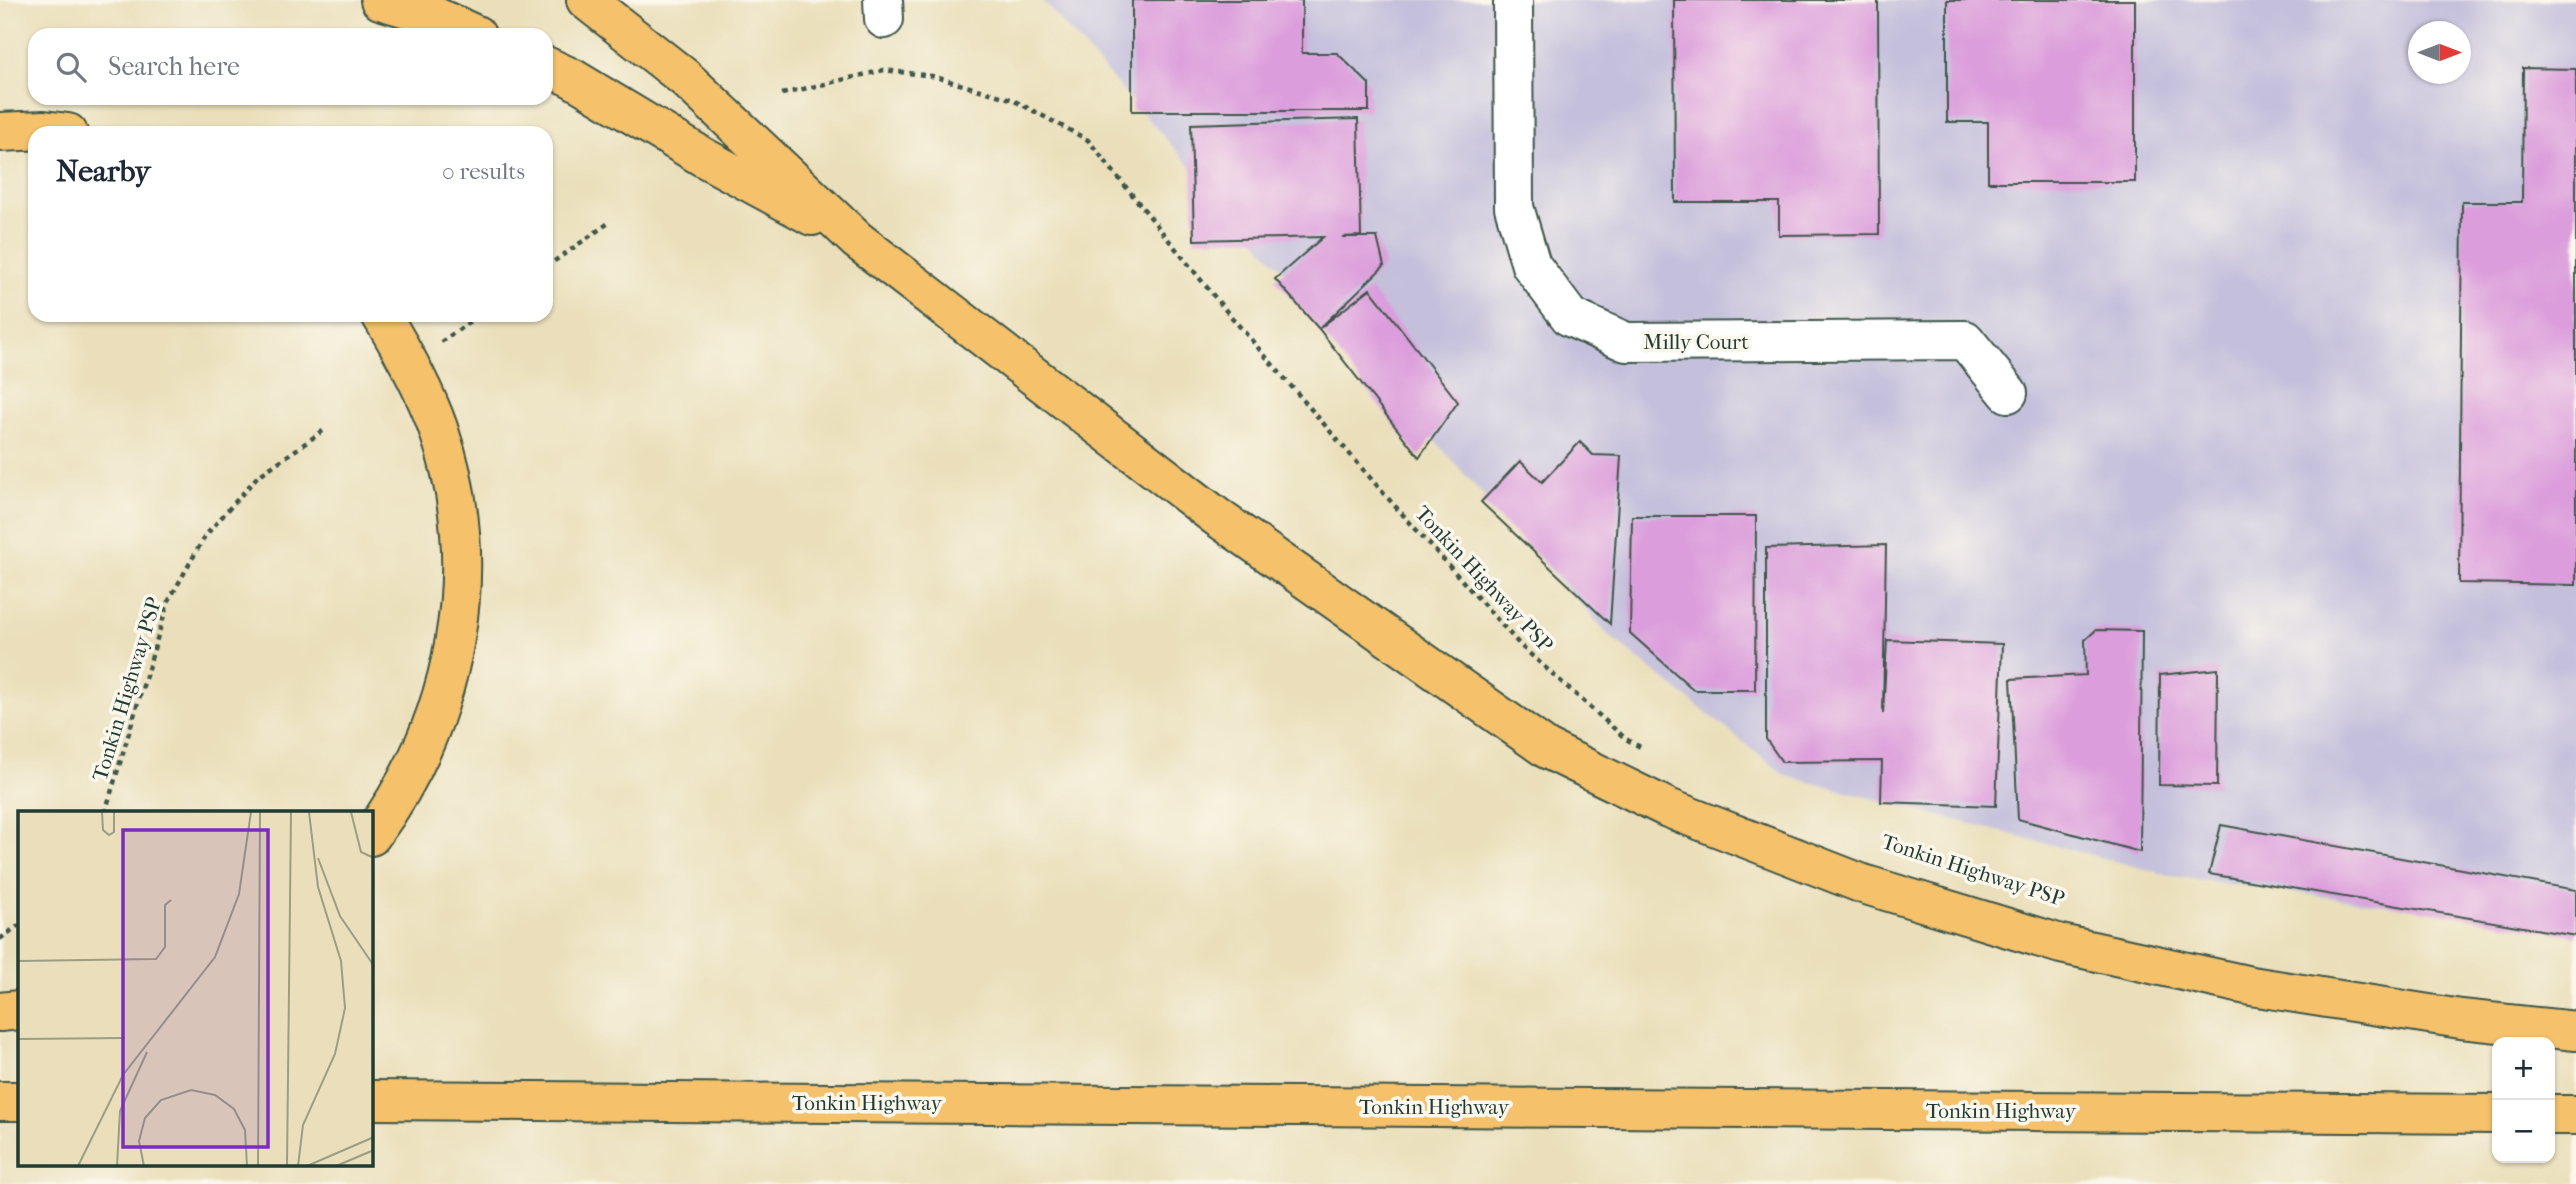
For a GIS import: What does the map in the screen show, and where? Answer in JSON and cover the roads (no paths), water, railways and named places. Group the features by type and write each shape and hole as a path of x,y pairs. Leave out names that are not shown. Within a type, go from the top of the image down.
{"highway":[{"path":"380,0 434,16 461,28"},
{"path":"586,0 685,78 857,240 1217,517 1547,749 1668,808 1863,884 2061,944 2251,986 2461,1019 2576,1031"},
{"path":"553,69 703,157 857,240"},
{"path":"0,132 28,131"},
{"path":"373,833 392,807 424,749 445,687 458,623 461,558 455,492 438,428 413,368 385,322"},
{"path":"0,1012 18,1010"},
{"name":"Tonkin Highway","path":"373,1100 2492,1114"},
{"path":"0,1101 18,1101"},
{"path":"2555,1115 2576,1115"}],"street":[{"name":"Milly Court","path":"1513,0 1514,207 1531,265 1570,317 1626,342 1965,340 2008,393"}]}
